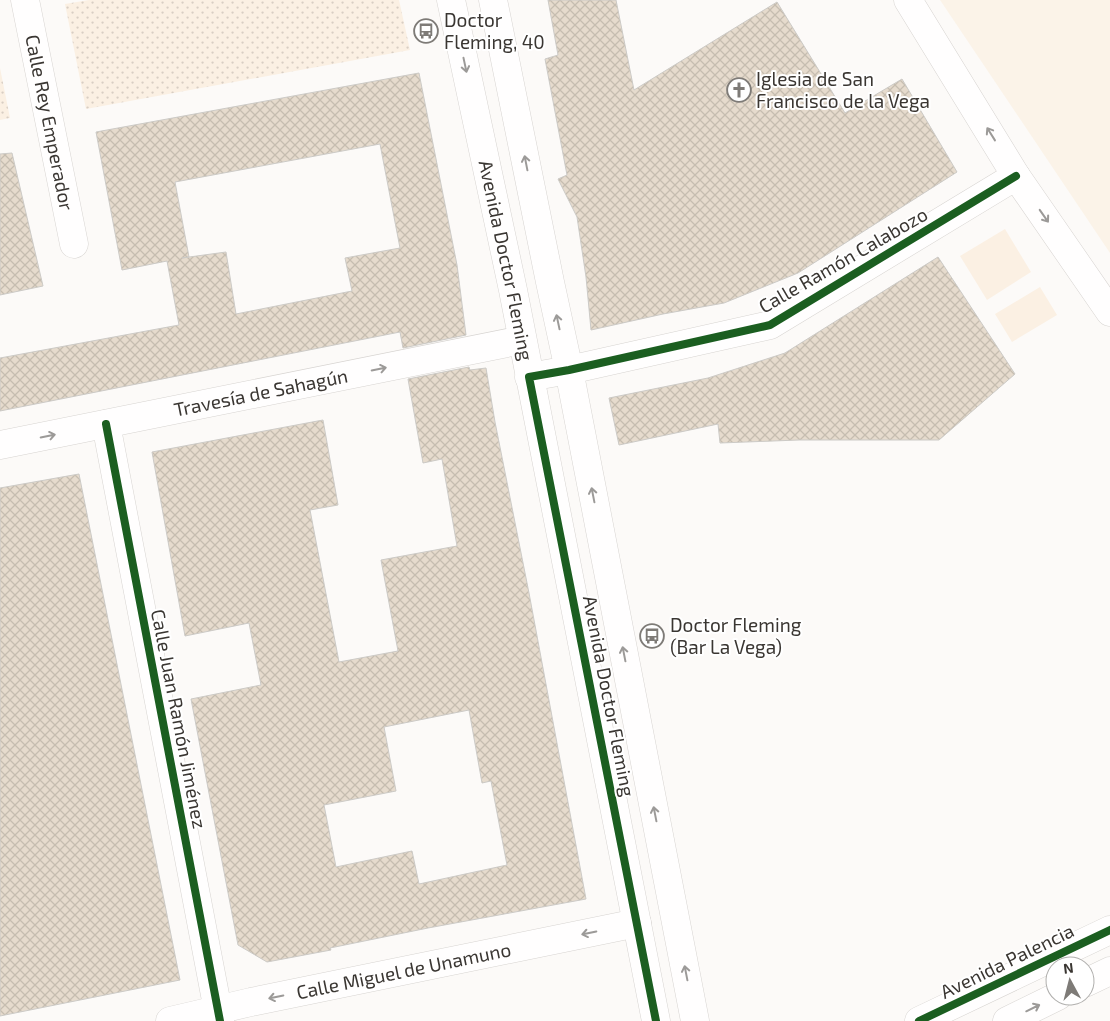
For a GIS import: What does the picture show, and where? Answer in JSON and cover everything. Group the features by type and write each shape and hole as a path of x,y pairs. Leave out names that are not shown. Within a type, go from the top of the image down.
{"street":[{"name":"Calle Rey Emperador","path":"25,0 74,244"},
{"name":"Avenida Doctor Fleming","path":"451,0 513,290 656,1021"},
{"name":"Avenida Doctor Fleming","path":"493,0 569,370 695,1021"},
{"path":"908,0 1016,176 1110,312"},
{"name":"Calle Ramón Calabozo","path":"529,377 569,370 770,325 1016,176"},
{"name":"Travesía de Sahagún","path":"0,446 522,340"},
{"name":"Calle Juan Ramón Jiménez","path":"106,424 218,1015"},
{"name":"Calle Miguel de Unamuno","path":"170,1021 218,1015 637,923"},
{"name":"Avenida Palencia","path":"919,1021 1110,930"},
{"path":"1095,978 1110,971"},
{"path":"1007,1021 1045,1002"}],"shaded area":[{"path":"89,0 399,0 410,50 86,109 65,4"},
{"path":"940,0 1110,0 1110,253"},
{"path":"0,68 10,118 0,120"},
{"path":"1005,229 1031,272 987,300 960,256"},
{"path":"1040,287 1057,315 1012,342 995,314"}],"building":[{"path":"548,0 616,0 634,90 777,2 845,113 902,79 957,172 798,273 724,303 591,330 586,277 577,217 558,179 567,175 545,59 558,55"},
{"path":"419,73 457,265 466,335 403,348 400,332 0,411 0,358 179,325 167,261 122,270 96,132","holes":["380,144 400,248 345,258 352,291 236,314 226,252 182,258 189,257 175,182"]},
{"path":"12,153 43,286 0,295 0,154"},
{"path":"938,257 1015,374 939,440 799,440 720,443 718,424 619,445 609,398 708,378 785,353"},
{"path":"469,367 470,370 486,368 586,899 428,928 267,962 238,945 191,699 261,685 249,623 185,636 152,452 323,420 338,505 310,510 339,662 398,651 381,560 457,546 442,459 423,463 408,379","holes":["469,710 482,783 491,781 507,865 419,884 412,851 336,867 324,805 396,791 384,727"]},
{"path":"79,474 180,980 0,1016 0,488"}],"cycle path":[{"path":"656,1021 529,377 569,370 770,325 1016,176"},
{"path":"106,424 220,1021"},
{"path":"919,1021 1110,930"}],"place":[{"name":"Doctor Fleming, 40","path":"426,31"},
{"name":"Iglesia de San Francisco de la Vega","path":"739,90"},
{"name":"Doctor Fleming (Bar La Vega)","path":"652,636"}]}
